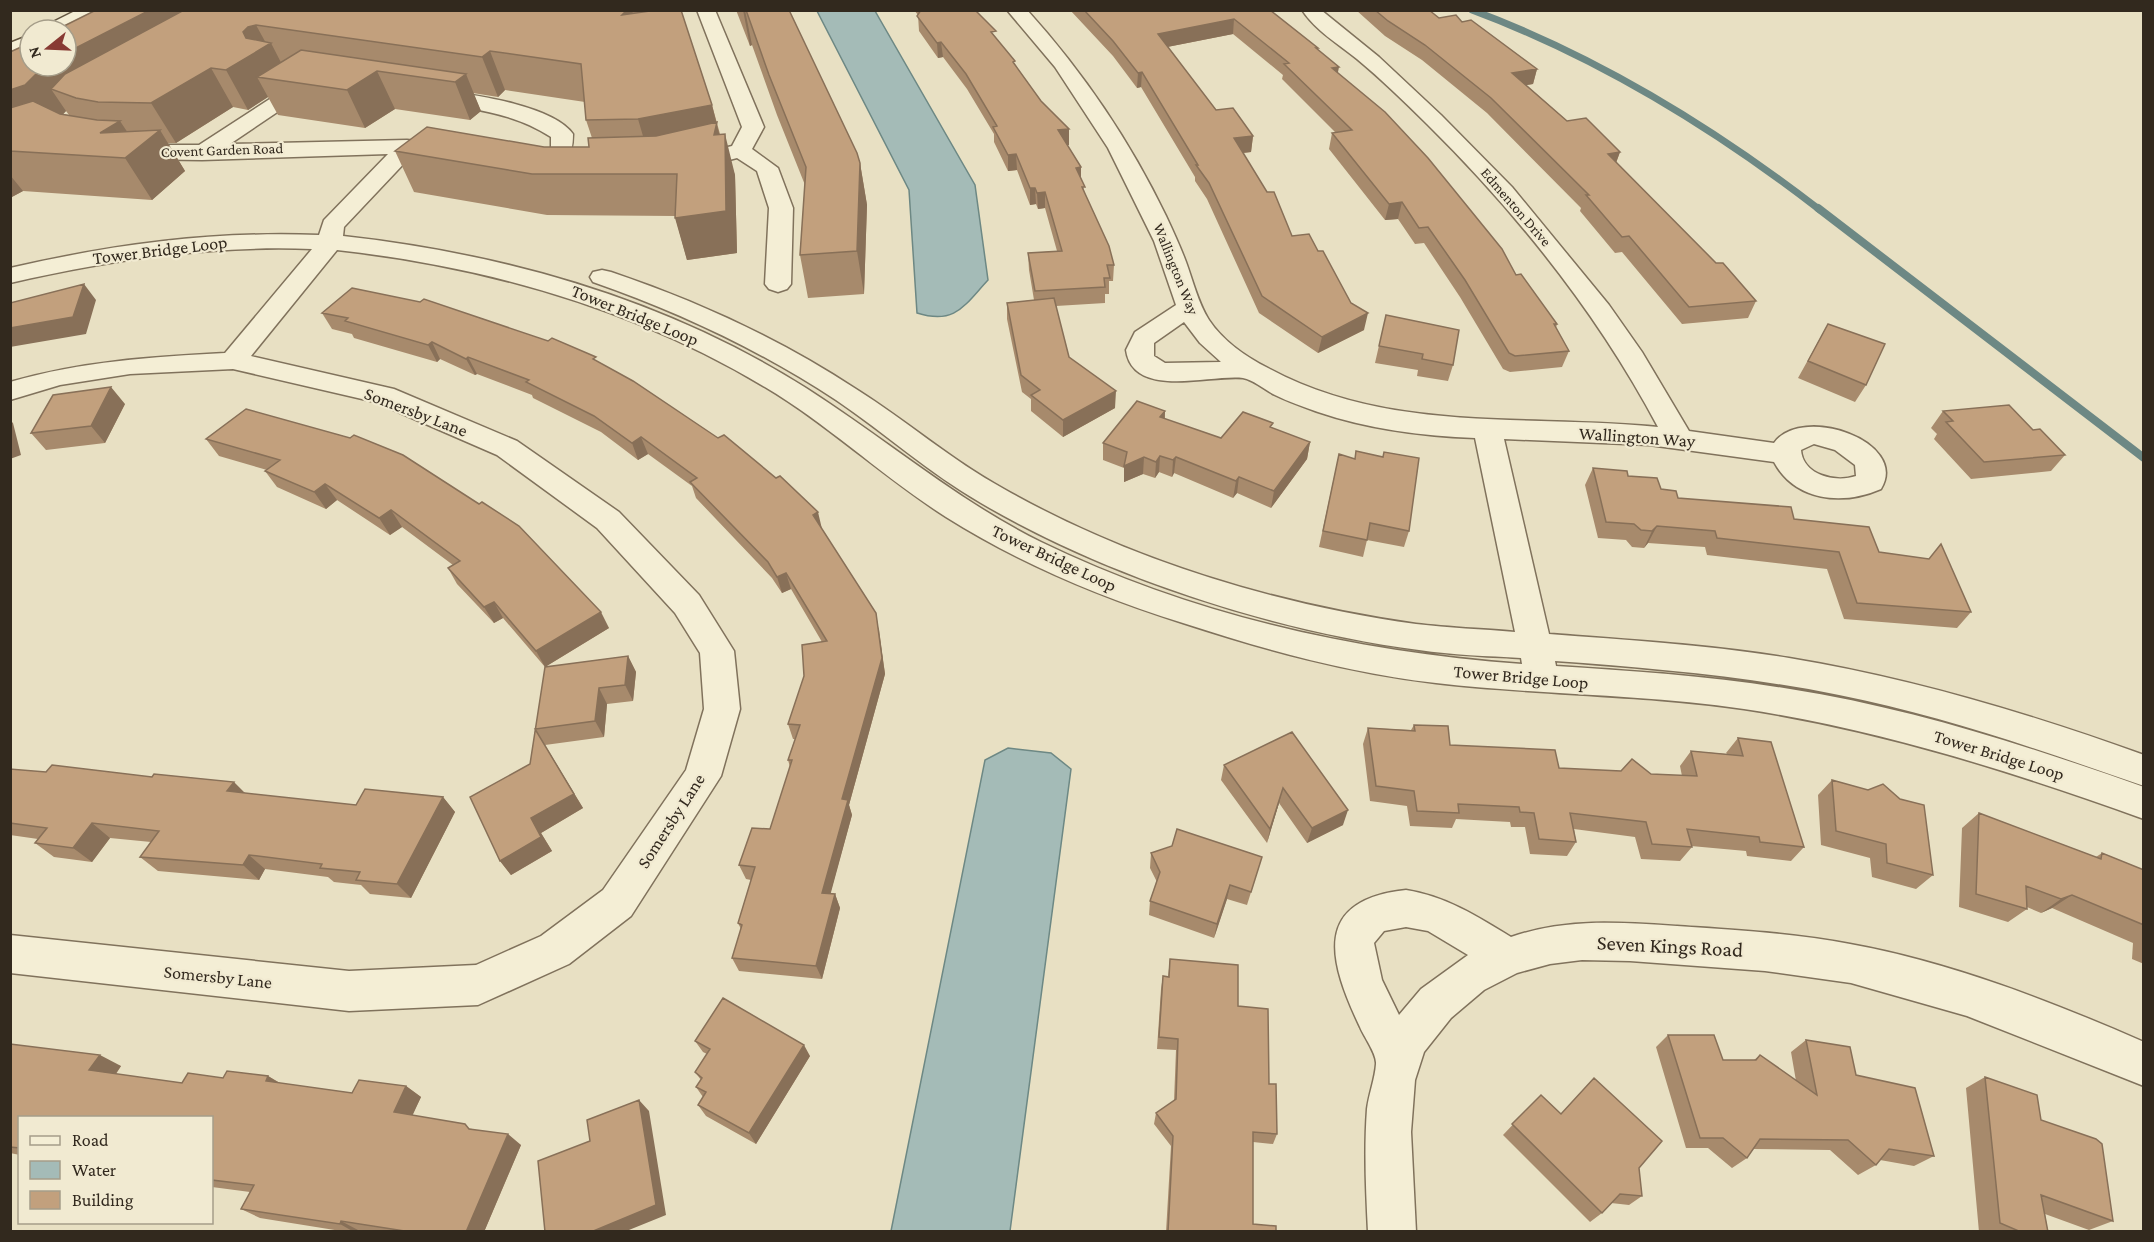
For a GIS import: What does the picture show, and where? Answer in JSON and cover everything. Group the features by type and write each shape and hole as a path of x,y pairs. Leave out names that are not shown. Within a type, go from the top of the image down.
{"street":[{"path":"76,18 92,10"},
{"path":"706,10 753,127 740,151"},
{"name":"Wallington Way","path":"1016,10 1041,36 1108,126 1135,175 1167,243 1190,307 1208,337 1249,370 1298,396 1336,408 1424,424 1488,430 1605,433 1679,439 1785,454"},
{"name":"Edmenton Drive","path":"1311,10 1433,117 1538,231 1589,296 1630,354 1664,409 1679,439"},
{"path":"692,33 714,30"},
{"path":"202,153 320,79 285,74"},
{"path":"416,93 505,106 530,114 562,134 562,147 545,161 578,167"},
{"name":"Covent Garden Road","path":"105,149 124,152 202,153 343,146 407,147 470,152"},
{"path":"233,361 331,234 407,147"},
{"path":"669,168 740,151 766,168 781,208 778,284"},
{"name":"Tower Bridge Loop","path":"10,262 103,242 197,229 272,224 492,267 597,297 687,333 780,383 919,484 1005,538 1107,584 1175,609 1310,648 1374,661 1458,672 1738,695 1833,710 1931,733 2012,757 2144,803"},
{"name":"Tower Bridge Loop","path":"10,276 107,255 196,243 331,234 420,235 517,253 603,278 720,323 808,370 852,399 923,453 1011,507 1083,543 1160,573 1314,618 1420,637 1742,665 1883,691 1985,717 2091,751 2144,771"},
{"path":"1190,307 1144,338 1139,344 1138,353 1143,362 1162,372 1249,370"},
{"name":"Somersby Lane","path":"10,391 58,377 129,366 233,361 300,374 384,395 507,448 608,520 687,604 717,651 722,709 703,776 617,903 555,950 478,985 349,991 10,954"},
{"path":"1488,430 1542,679"},
{"path":"1400,1063 1356,969 1353,950 1356,933 1366,920 1381,911 1415,908 1433,914 1507,957"},
{"name":"Seven Kings Road","path":"1392,1232 1387,1154 1393,1085 1408,1039 1433,1005 1467,978 1507,957 1549,945 1601,940 1724,948 1834,961 1906,977 2013,1012 2144,1064"}],"water":[{"path":"817,11 875,11 975,185 988,280 965,305 950,315 941,317 917,313 909,190"},
{"path":"1008,748 1051,753 1071,769 1010,1231 891,1231 985,760"}],"building":[{"path":"96,10 150,10 78,47 78,19"},
{"path":"184,10 627,10 622,15 657,10 681,10 712,105 638,119 586,120 581,64 490,51 482,57 256,25 248,27 243,32 246,38 271,43 226,70 211,68 151,103 98,102 76,98 51,89 61,78 78,78 78,67"},
{"path":"746,10 789,10 857,153 860,163 857,251 800,255 806,167"},
{"path":"921,10 975,10 996,31 991,32 1015,61 1013,62 1041,101 1069,129 1058,130 1081,167 1076,168 1085,187 1082,187 1109,246 1114,265 1107,265 1110,278 1104,278 1105,287 1035,291 1028,253 1062,251 1045,192 1037,193 1035,188 1030,188 1016,154 1008,155 993,127 997,126 966,74 941,42 937,43 917,16"},
{"path":"1084,10 1270,10 1339,67 1332,68 1385,112 1428,158 1502,249 1516,275 1521,274 1557,324 1554,324 1569,351 1515,356 1509,353 1465,280 1428,227 1419,228 1402,202 1389,204 1332,133 1352,130 1284,64 1289,63 1234,19 1158,34 1216,110 1233,108 1253,136 1234,138 1267,192 1274,192 1292,236 1309,234 1318,251 1323,251 1351,303 1368,313 1322,337 1262,296 1209,183 1196,165 1198,165 1142,72 1138,73 1113,41"},
{"path":"1375,10 1429,10 1439,18 1456,15 1462,22 1471,20 1537,69 1512,73 1567,121 1586,118 1620,152 1608,154 1716,263 1723,263 1756,301 1689,307 1629,236 1622,237 1586,195 1589,195 1491,98 1425,45"},
{"path":"18,48 18,78 32,78 25,85 10,90 10,52"},
{"path":"301,50 466,74 455,82 377,71 347,90 257,77"},
{"path":"33,101 60,114 120,121 100,133 160,130 125,158 10,151 10,108"},
{"path":"717,122 714,135 725,134 726,211 675,218 677,174 532,174 395,151 427,127 544,147 589,147 588,138 656,136"},
{"path":"84,284 73,317 10,328 10,303"},
{"path":"352,288 420,302 424,299 548,341 552,338 596,357 593,359 633,381 718,438 724,435 776,478 780,476 818,512 813,515 876,613 882,658 842,799 848,800 822,893 835,894 816,966 732,958 742,925 738,923 755,867 739,865 752,828 770,829 792,760 788,760 800,725 788,724 804,676 802,645 827,641 786,573 777,577 768,562 690,482 697,478 641,437 632,443 594,416 526,382 529,380 468,357 466,359 432,342 428,345 345,321 348,318 322,313"},
{"path":"1054,298 1069,357 1116,391 1063,420 1031,395 1040,390 1021,375 1007,303"},
{"path":"1386,315 1459,330 1453,365 1422,359 1423,354 1379,346"},
{"path":"1828,324 1885,344 1866,385 1808,361"},
{"path":"111,387 91,426 31,433 53,395"},
{"path":"1137,401 1165,411 1160,417 1221,438 1243,412 1273,423 1270,427 1310,442 1274,491 1239,477 1236,481 1176,457 1173,460 1160,456 1156,462 1144,457 1124,466 1127,452 1103,443"},
{"path":"2009,405 2033,430 2040,429 2065,455 1984,462 1946,422 1953,421 1943,411"},
{"path":"246,409 350,438 354,435 403,455 479,504 482,502 519,526 601,612 536,651 494,602 484,607 448,568 460,561 391,510 379,518 325,484 314,492 265,471 280,460 206,439"},
{"path":"1356,451 1383,457 1384,452 1419,458 1409,531 1370,523 1367,540 1323,531 1339,454 1355,459"},
{"path":"1593,468 1627,471 1628,476 1657,478 1661,489 1676,491 1678,498 1791,507 1794,519 1869,527 1879,552 1929,559 1941,544 1971,612 1857,603 1839,552 1717,538 1715,531 1657,526 1652,531 1641,530 1634,524 1606,522"},
{"path":"628,656 625,685 599,688 595,721 535,729 545,667"},
{"path":"1414,725 1448,726 1450,745 1555,750 1559,768 1621,771 1632,759 1651,774 1697,776 1691,751 1743,756 1738,738 1771,742 1804,847 1760,842 1759,837 1687,829 1692,847 1652,844 1646,822 1570,813 1576,842 1539,839 1534,813 1520,812 1519,807 1458,804 1459,813 1417,811 1414,791 1376,786 1368,728 1415,731"},
{"path":"535,730 574,794 531,818 541,837 500,861 470,797 530,764"},
{"path":"1292,732 1348,810 1312,828 1283,788 1270,829 1224,765"},
{"path":"52,765 152,777 154,774 234,782 227,791 356,805 365,789 443,797 397,884 356,880 360,872 320,868 322,864 249,855 243,865 140,857 159,831 92,823 73,848 35,843 47,828 10,823 10,769 46,772"},
{"path":"1832,780 1868,790 1883,784 1900,799 1924,805 1933,875 1887,863 1886,844 1836,831"},
{"path":"1979,813 2101,859 2102,853 2144,870 2144,925 2072,895 2061,899 2026,886 2027,909 1976,894"},
{"path":"1177,829 1262,857 1251,892 1230,885 1217,924 1150,901 1160,872 1151,853 1172,846"},
{"path":"1170,959 1238,965 1238,1006 1268,1009 1269,1084 1276,1084 1277,1134 1253,1132 1253,1224 1276,1226 1276,1232 1168,1232 1173,1136 1156,1113 1176,1099 1178,1039 1159,1037 1163,976 1169,977"},
{"path":"723,998 804,1045 749,1133 698,1105 706,1092 696,1087 702,1078 695,1072 710,1049 695,1041"},
{"path":"1668,1035 1714,1035 1723,1060 1756,1060 1760,1055 1817,1095 1806,1040 1850,1047 1856,1075 1915,1088 1934,1156 1889,1149 1876,1165 1848,1140 1760,1139 1747,1158 1723,1138 1700,1138"},
{"path":"10,1044 100,1055 89,1070 182,1083 188,1073 223,1078 227,1071 268,1076 266,1081 352,1093 359,1080 406,1086 394,1112 465,1124 469,1129 508,1134 466,1232 411,1232 241,1209 254,1185 213,1180 213,1116 18,1116 18,1148 10,1147"},
{"path":"1985,1077 2037,1095 2041,1120 2096,1139 2102,1144 2113,1221 2041,1195 2048,1232 2021,1232 2000,1223"},
{"path":"1594,1078 1662,1141 1639,1168 1642,1196 1620,1194 1602,1213 1512,1124 1541,1095 1561,1114"},
{"path":"639,1100 656,1205 591,1232 545,1232 538,1161 590,1141 587,1120"}],"waterway":[{"path":"1472,10 1565,50 1654,97 1739,151 1820,210"},
{"path":"1818,208 2144,458"}]}
